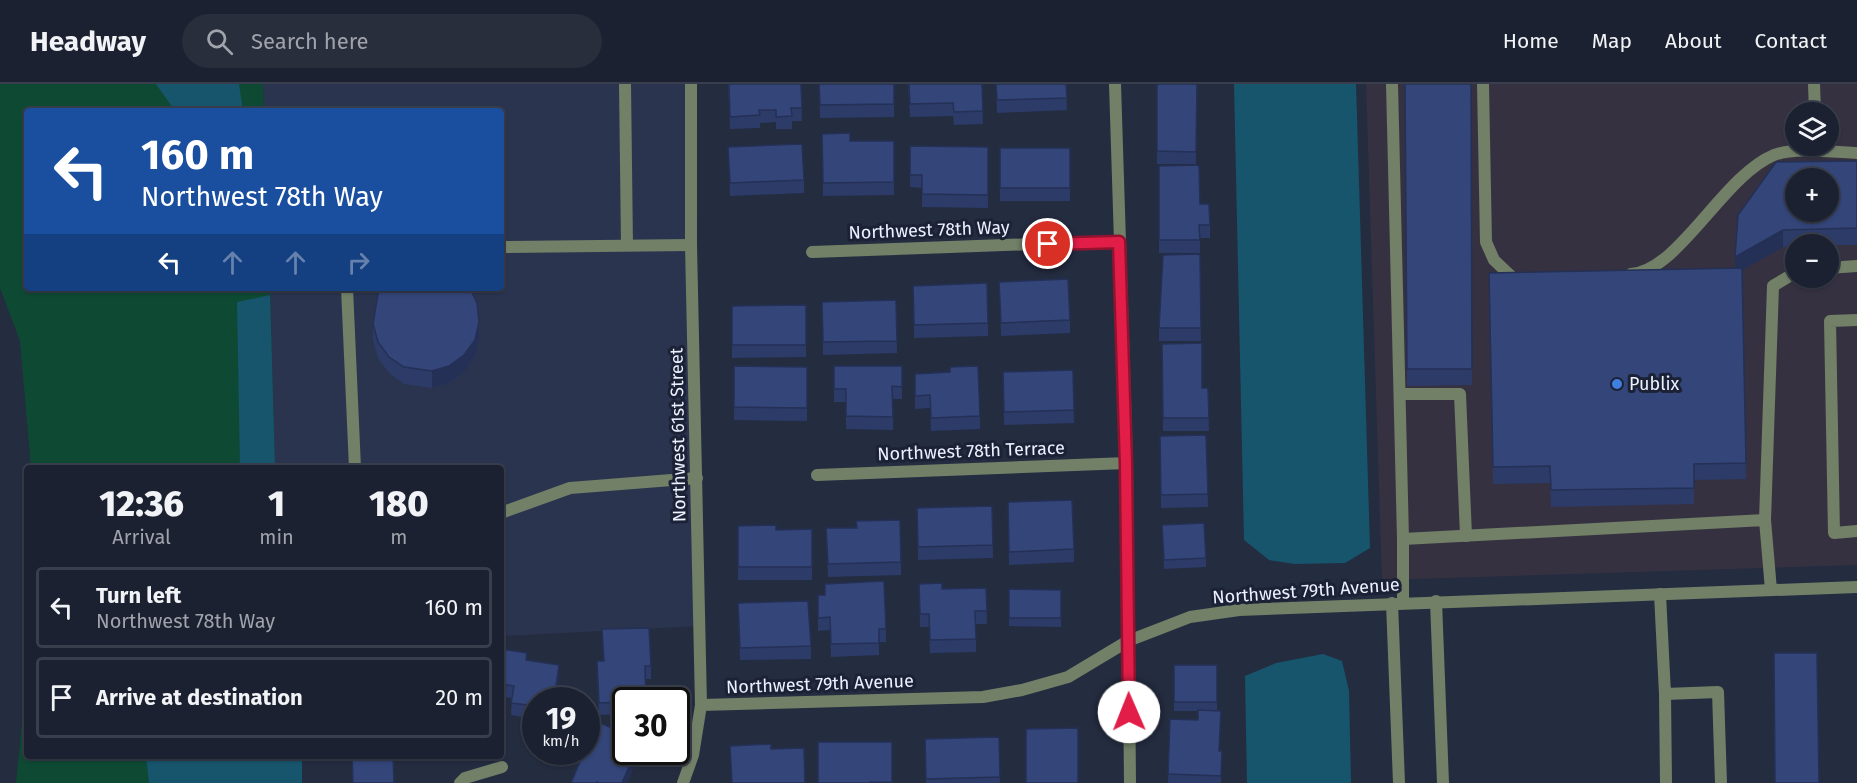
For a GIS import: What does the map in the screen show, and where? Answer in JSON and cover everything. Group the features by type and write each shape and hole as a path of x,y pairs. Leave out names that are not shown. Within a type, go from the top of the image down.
{"street":[{"path":"625,84 627,245"},
{"name":"Northwest 61st Street","path":"683,783 693,755 701,705 691,84"},
{"path":"1115,84 1126,464 1130,783"},
{"path":"1392,84 1403,539 1397,603 1399,783"},
{"path":"1483,84 1486,242 1494,260 1513,278 1535,278"},
{"path":"1814,84 1815,102"},
{"path":"1839,151 1857,153"},
{"path":"1614,275 1637,273 1659,265 1748,171 1775,154 1785,152"},
{"name":"Northwest 78th Way","path":"812,252 1119,242"},
{"path":"504,247 692,245"},
{"path":"1839,267 1857,266"},
{"path":"1771,590 1765,520 1773,286 1785,279"},
{"path":"347,291 355,465"},
{"path":"1857,320 1830,321 1834,533 1857,531"},
{"path":"1400,394 1460,394 1466,537"},
{"name":"Northwest 78th Terrace","path":"817,475 1126,464"},
{"path":"504,512 570,488 697,478"},
{"path":"1403,539 1765,520"},
{"name":"Northwest 79th Avenue","path":"701,705 983,697 1022,690 1068,677 1128,641 1190,617 1239,610 1857,587"},
{"path":"1660,594 1665,694 1666,783"},
{"path":"1436,601 1443,783"},
{"path":"1665,694 1718,692 1721,783"},
{"path":"460,783 465,778 502,767"}],"shaded area":[{"path":"156,84 239,84 243,108 173,108"},
{"path":"263,84 688,84 700,626 504,636 504,465 275,465 269,291 504,291 504,108 264,108"},
{"path":"1234,84 1356,84 1370,548 1345,563 1295,564 1269,560 1244,540"},
{"path":"1366,84 1857,84 1857,565 1382,580"},
{"path":"270,295 275,465 240,465 237,302"},
{"path":"1323,654 1342,661 1349,691 1351,783 1247,783 1245,676 1276,663"},
{"path":"146,759 302,759 302,783 149,783"}],"green space":[{"path":"0,84 263,84 264,108 24,108 24,291 270,291 275,465 31,465 20,341 0,288"},
{"path":"24,701 24,759 302,759 302,783 16,783"}],"building":[{"path":"729,84 801,84 802,108 791,108 792,116 776,117 776,110 759,110 760,115 730,117"},
{"path":"819,84 894,84 894,104 820,105"},
{"path":"909,84 982,84 983,111 954,112 953,103 910,104"},
{"path":"996,84 1066,84 1067,98 997,100"},
{"path":"1157,84 1197,84 1196,152 1157,151"},
{"path":"1405,84 1471,84 1472,369 1407,369"},
{"path":"850,133 850,141 894,141 894,182 823,183 822,134"},
{"path":"802,144 804,180 730,183 728,147"},
{"path":"910,146 988,147 988,195 922,194 922,175 910,175"},
{"path":"1000,148 1070,148 1070,188 1000,188"},
{"path":"1857,161 1857,228 1783,230 1735,257 1738,215 1776,162"},
{"path":"1199,165 1200,204 1209,204 1210,225 1199,225 1200,240 1159,240 1159,166"},
{"path":"1200,254 1201,328 1159,328 1163,255"},
{"name":"Publix","path":"1742,268 1746,463 1694,464 1694,488 1551,490 1550,466 1493,467 1489,273"},
{"path":"1068,279 1070,320 1001,323 999,282"},
{"path":"987,283 988,323 914,325 913,286"},
{"path":"380,291 471,291 477,303 479,322 475,340 464,355 449,366 432,371 404,367 389,357 378,342 373,324"},
{"path":"896,300 897,341 823,342 822,302"},
{"path":"806,305 806,345 732,345 732,306"},
{"path":"1202,343 1202,388 1208,388 1209,418 1163,418 1162,344"},
{"path":"734,366 807,367 807,408 734,407"},
{"path":"834,366 902,366 902,387 892,386 893,417 846,416 846,389 834,389"},
{"path":"978,366 980,416 931,418 930,395 915,396 915,374 950,372 950,367"},
{"path":"1073,370 1074,410 1004,412 1003,372"},
{"path":"1206,435 1208,494 1161,495 1160,436"},
{"path":"1072,500 1074,549 1009,552 1008,502"},
{"path":"992,506 993,545 918,547 917,508"},
{"path":"900,520 901,562 828,564 826,528 857,528 856,521"},
{"path":"1204,523 1206,558 1164,560 1162,525"},
{"path":"776,525 776,530 812,529 812,567 738,567 738,526"},
{"path":"884,581 886,629 879,629 879,643 831,644 830,617 818,618 818,595 825,595 825,584"},
{"path":"942,583 942,589 986,588 987,611 975,611 976,639 930,640 929,614 920,614 919,584"},
{"path":"1009,589 1061,590 1061,618 1009,618"},
{"path":"808,601 811,646 740,648 738,603"},
{"path":"649,628 651,666 645,666 646,687 612,687 612,703 600,703 597,661 604,661 602,629"},
{"path":"504,649 527,653 526,660 559,665 556,687 522,687 522,704 511,703 514,686 504,684"},
{"path":"1774,653 1817,653 1819,783 1775,783"},
{"path":"1174,665 1217,665 1217,702 1174,702"},
{"path":"1198,710 1221,711 1219,751 1222,751 1221,776 1168,774 1170,719 1198,720"},
{"path":"600,723 612,728 612,765 630,765 622,783 571,783 579,765 600,765"},
{"path":"1078,728 1078,783 1026,783 1026,729"},
{"path":"999,737 1000,777 926,779 925,739"},
{"path":"818,742 892,742 892,782 818,783"},
{"path":"771,744 771,749 804,748 805,783 732,783 730,746"},
{"path":"352,759 393,759 394,783 353,783"}],"place":[{"name":"Publix","path":"1617,384"}],"route":[{"path":"1048,244 1119,242 1126,464 1129,712"}]}
